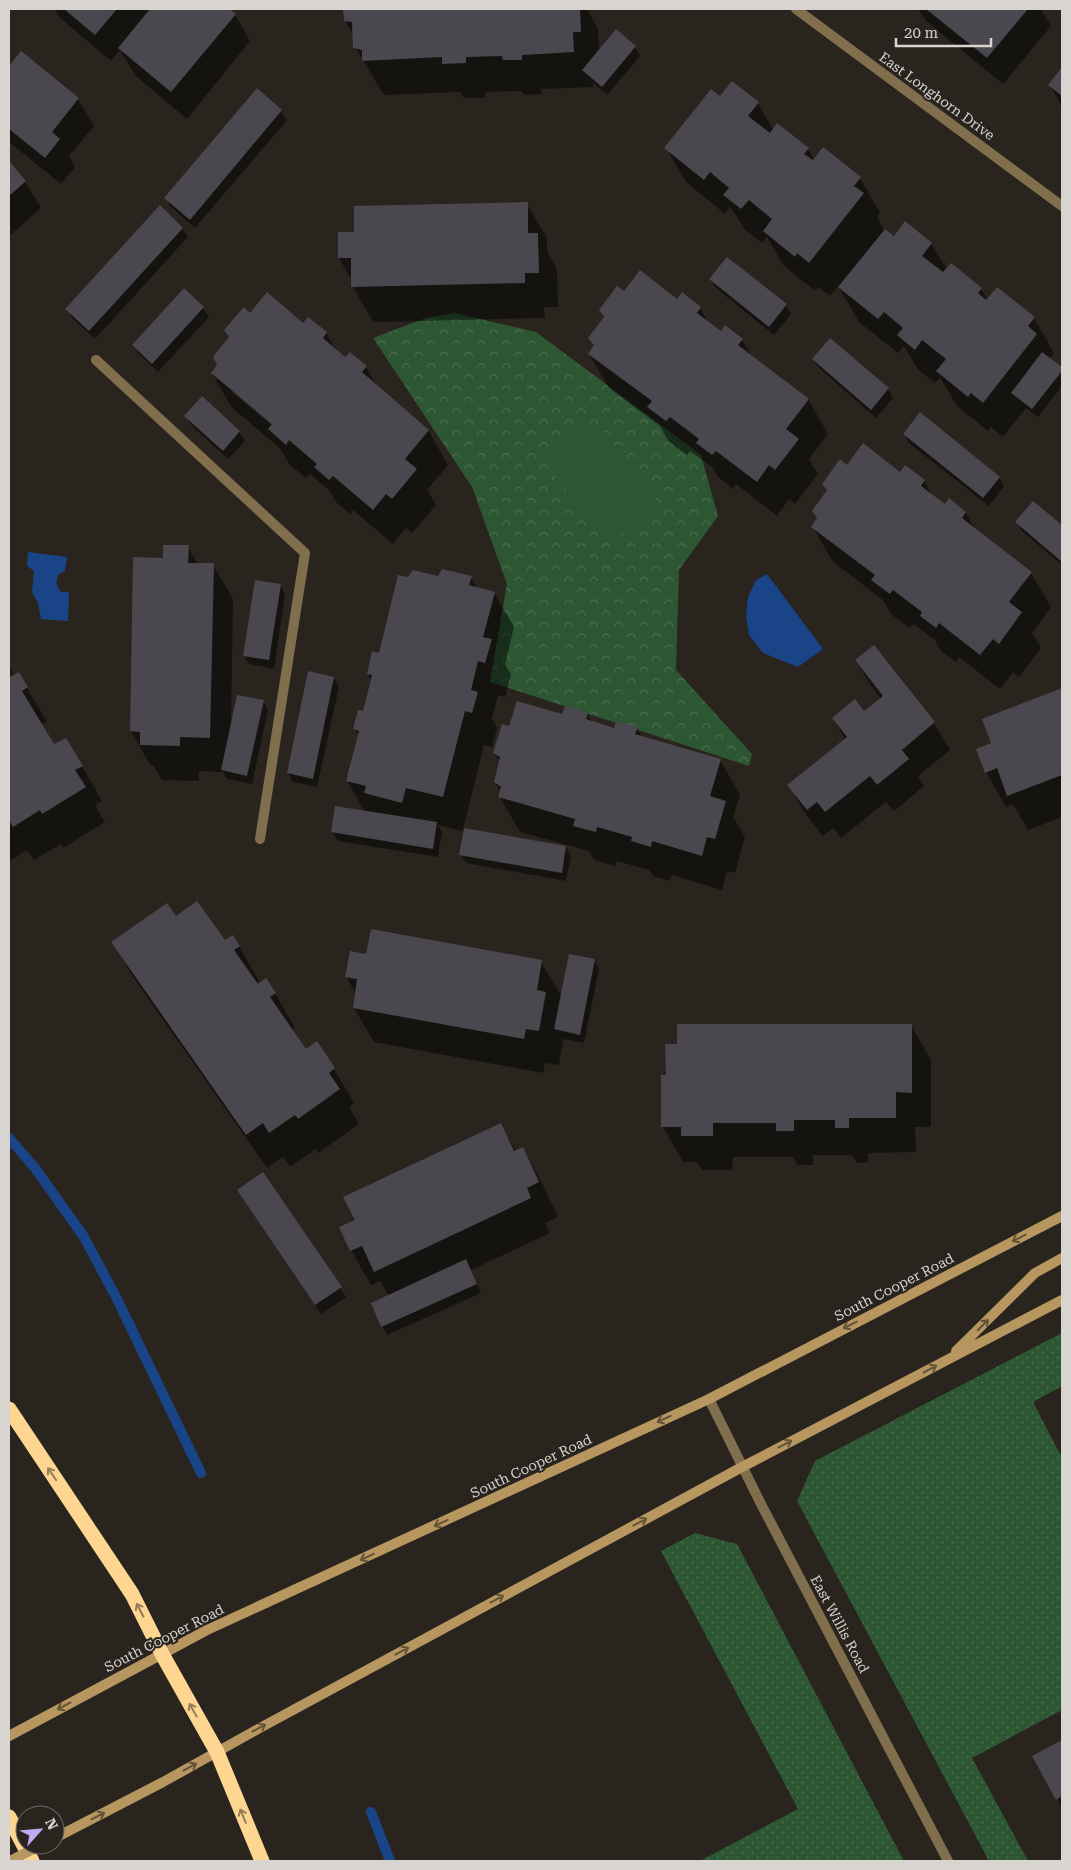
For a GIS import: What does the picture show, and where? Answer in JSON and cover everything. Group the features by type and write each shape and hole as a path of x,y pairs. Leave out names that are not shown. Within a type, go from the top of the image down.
{"highway":[{"path":"9,1409 132,1594 162,1654 217,1752 262,1861"},
{"path":"9,1817 32,1861"}],"main road":[{"name":"South Cooper Road","path":"9,1736 207,1630 709,1398 1062,1216"},
{"path":"948,1359 1035,1273 1062,1258"},
{"path":"65,1833 164,1782 742,1467 1062,1300"},
{"path":"10,1861 22,1855"}],"street":[{"name":"East Longhorn Drive","path":"796,9 1062,206"},
{"path":"96,360 305,554 260,839"},
{"name":"East Willis Road","path":"709,1398 742,1467 948,1861"}],"green space":[{"path":"454,313 536,332 701,455 718,516 679,570 676,670 752,754 749,766 490,682 507,584 472,487 373,338 426,318"},
{"path":"594,420 660,504 610,544 543,461"},
{"path":"1062,1333 1062,1386 1033,1402 1062,1458 1062,1710 972,1758 1028,1861 989,1861 797,1501 815,1461"},
{"path":"695,1533 737,1544 904,1861 700,1861 798,1809 661,1551"}],"water":[{"path":"28,552 67,557 65,571 59,574 57,586 61,592 69,592 68,621 41,619 38,603 32,592 34,571 27,566"},
{"path":"767,574 823,649 798,667 763,653 749,635 746,616 748,597 756,580"}],"building":[{"path":"64,9 117,9 95,35"},
{"path":"150,9 230,9 236,14 171,92 118,48"},
{"path":"343,9 580,9 581,32 573,32 574,52 522,55 522,60 503,60 502,56 466,57 466,63 442,64 442,57 362,61 362,50 353,48 352,22 344,21"},
{"path":"926,9 1028,9 987,58"},
{"path":"616,29 636,46 602,87 582,70"},
{"path":"21,51 79,98 52,132 60,139 45,158 9,129 9,66"},
{"path":"1062,67 1062,96 1048,85"},
{"path":"732,81 759,102 748,116 770,133 777,123 809,148 804,154 813,160 823,147 861,177 854,186 864,193 809,263 797,253 795,257 763,231 772,219 749,200 741,209 723,195 729,188 710,172 704,180 664,148 711,89 720,96"},
{"path":"257,88 282,110 190,220 164,198"},
{"path":"9,161 26,181 9,196"},
{"path":"528,202 528,233 538,233 539,273 525,273 525,283 351,287 351,258 338,258 338,232 354,232 354,206"},
{"path":"160,205 183,228 89,331 65,309"},
{"path":"905,221 932,243 922,256 943,272 951,263 982,288 978,293 986,300 997,287 1035,317 1028,326 1037,334 983,403 971,393 968,397 936,371 946,359 922,340 915,350 897,335 903,328 884,312 878,319 838,287 885,229 894,236"},
{"path":"727,257 787,304 769,327 709,279"},
{"path":"640,270 677,299 682,292 701,307 697,313 721,331 725,325 743,339 738,345 809,399 786,429 799,439 775,470 769,465 757,482 716,451 712,455 696,443 699,439 670,417 666,421 647,407 652,401 588,354 594,345 588,338 604,317 599,310 617,286 624,291"},
{"path":"184,288 204,307 152,364 132,345"},
{"path":"267,292 303,323 308,317 327,332 323,338 345,357 350,352 367,366 362,372 429,430 405,459 417,469 392,499 386,494 373,510 333,476 329,480 314,467 317,464 289,440 286,445 268,429 272,424 211,373 217,365 213,357 229,337 224,330 244,307 250,313"},
{"path":"830,338 889,388 871,410 812,359"},
{"path":"1042,352 1062,367 1062,371 1032,409 1011,393"},
{"path":"202,396 240,431 223,451 184,416"},
{"path":"920,412 1000,477 983,498 903,434"},
{"path":"863,443 900,472 905,465 925,480 921,486 945,504 949,498 966,512 962,518 1032,572 1009,602 1022,612 999,644 993,639 980,655 939,623 936,628 920,616 922,612 893,590 890,594 871,580 875,575 811,527 817,518 812,511 827,490 822,484 840,459 847,465"},
{"path":"1033,501 1062,525 1062,562 1015,522"},
{"path":"163,545 189,545 188,563 214,563 210,738 180,737 180,746 140,745 140,732 130,731 133,557 163,558"},
{"path":"442,569 472,576 469,585 495,592 483,637 492,639 485,663 478,661 471,690 478,692 472,713 465,711 443,797 406,788 402,803 364,793 366,786 346,781 359,731 353,729 358,710 363,711 372,675 367,674 372,651 379,653 398,575 408,577 413,570 438,576"},
{"path":"255,580 281,584 269,660 243,656"},
{"path":"874,645 935,722 902,750 909,759 877,785 870,776 825,812 817,802 807,810 787,785 847,737 832,718 855,699 864,711 883,696 855,660"},
{"path":"308,671 334,677 313,779 287,773"},
{"path":"19,672 28,687 22,691 54,744 66,738 83,766 75,770 86,787 42,814 40,810 13,827 9,820 9,678"},
{"path":"1062,688 1062,775 1007,796 997,768 985,773 976,749 991,743 982,719"},
{"path":"237,695 264,700 247,776 221,770"},
{"path":"517,701 562,714 565,706 588,713 586,719 614,728 616,721 638,727 635,734 721,759 710,796 726,801 715,839 707,837 702,856 652,841 651,847 631,841 632,837 597,827 596,832 573,826 575,819 498,797 501,787 494,782 500,757 493,753 502,724 509,726"},
{"path":"335,806 437,822 433,849 331,832"},
{"path":"464,828 566,846 562,873 459,855"},
{"path":"197,901 225,940 233,935 240,946 234,950 258,984 266,978 276,993 270,997 306,1049 317,1041 335,1068 329,1073 340,1089 298,1119 295,1115 269,1133 263,1123 246,1135 111,942 167,903 176,916"},
{"path":"371,929 542,960 537,990 546,992 539,1031 526,1029 524,1039 353,1008 357,979 345,977 350,951 366,954"},
{"path":"569,954 595,959 580,1035 554,1029"},
{"path":"677,1024 912,1024 912,1093 896,1092 896,1118 849,1118 849,1128 835,1128 835,1120 794,1120 794,1131 776,1131 776,1123 713,1123 713,1136 681,1136 681,1127 661,1127 661,1075 666,1075 665,1044 677,1044"},
{"path":"501,1123 514,1151 523,1147 539,1182 527,1188 531,1198 374,1272 362,1246 350,1251 339,1227 355,1220 343,1197"},
{"path":"263,1172 342,1287 315,1305 237,1190"},
{"path":"466,1259 477,1284 381,1327 371,1303"},
{"path":"1062,1740 1062,1796 1056,1800 1032,1756"}],"waterway":[{"path":"9,1138 35,1168 84,1237 117,1299 201,1473"},
{"path":"371,1812 390,1861"}]}
